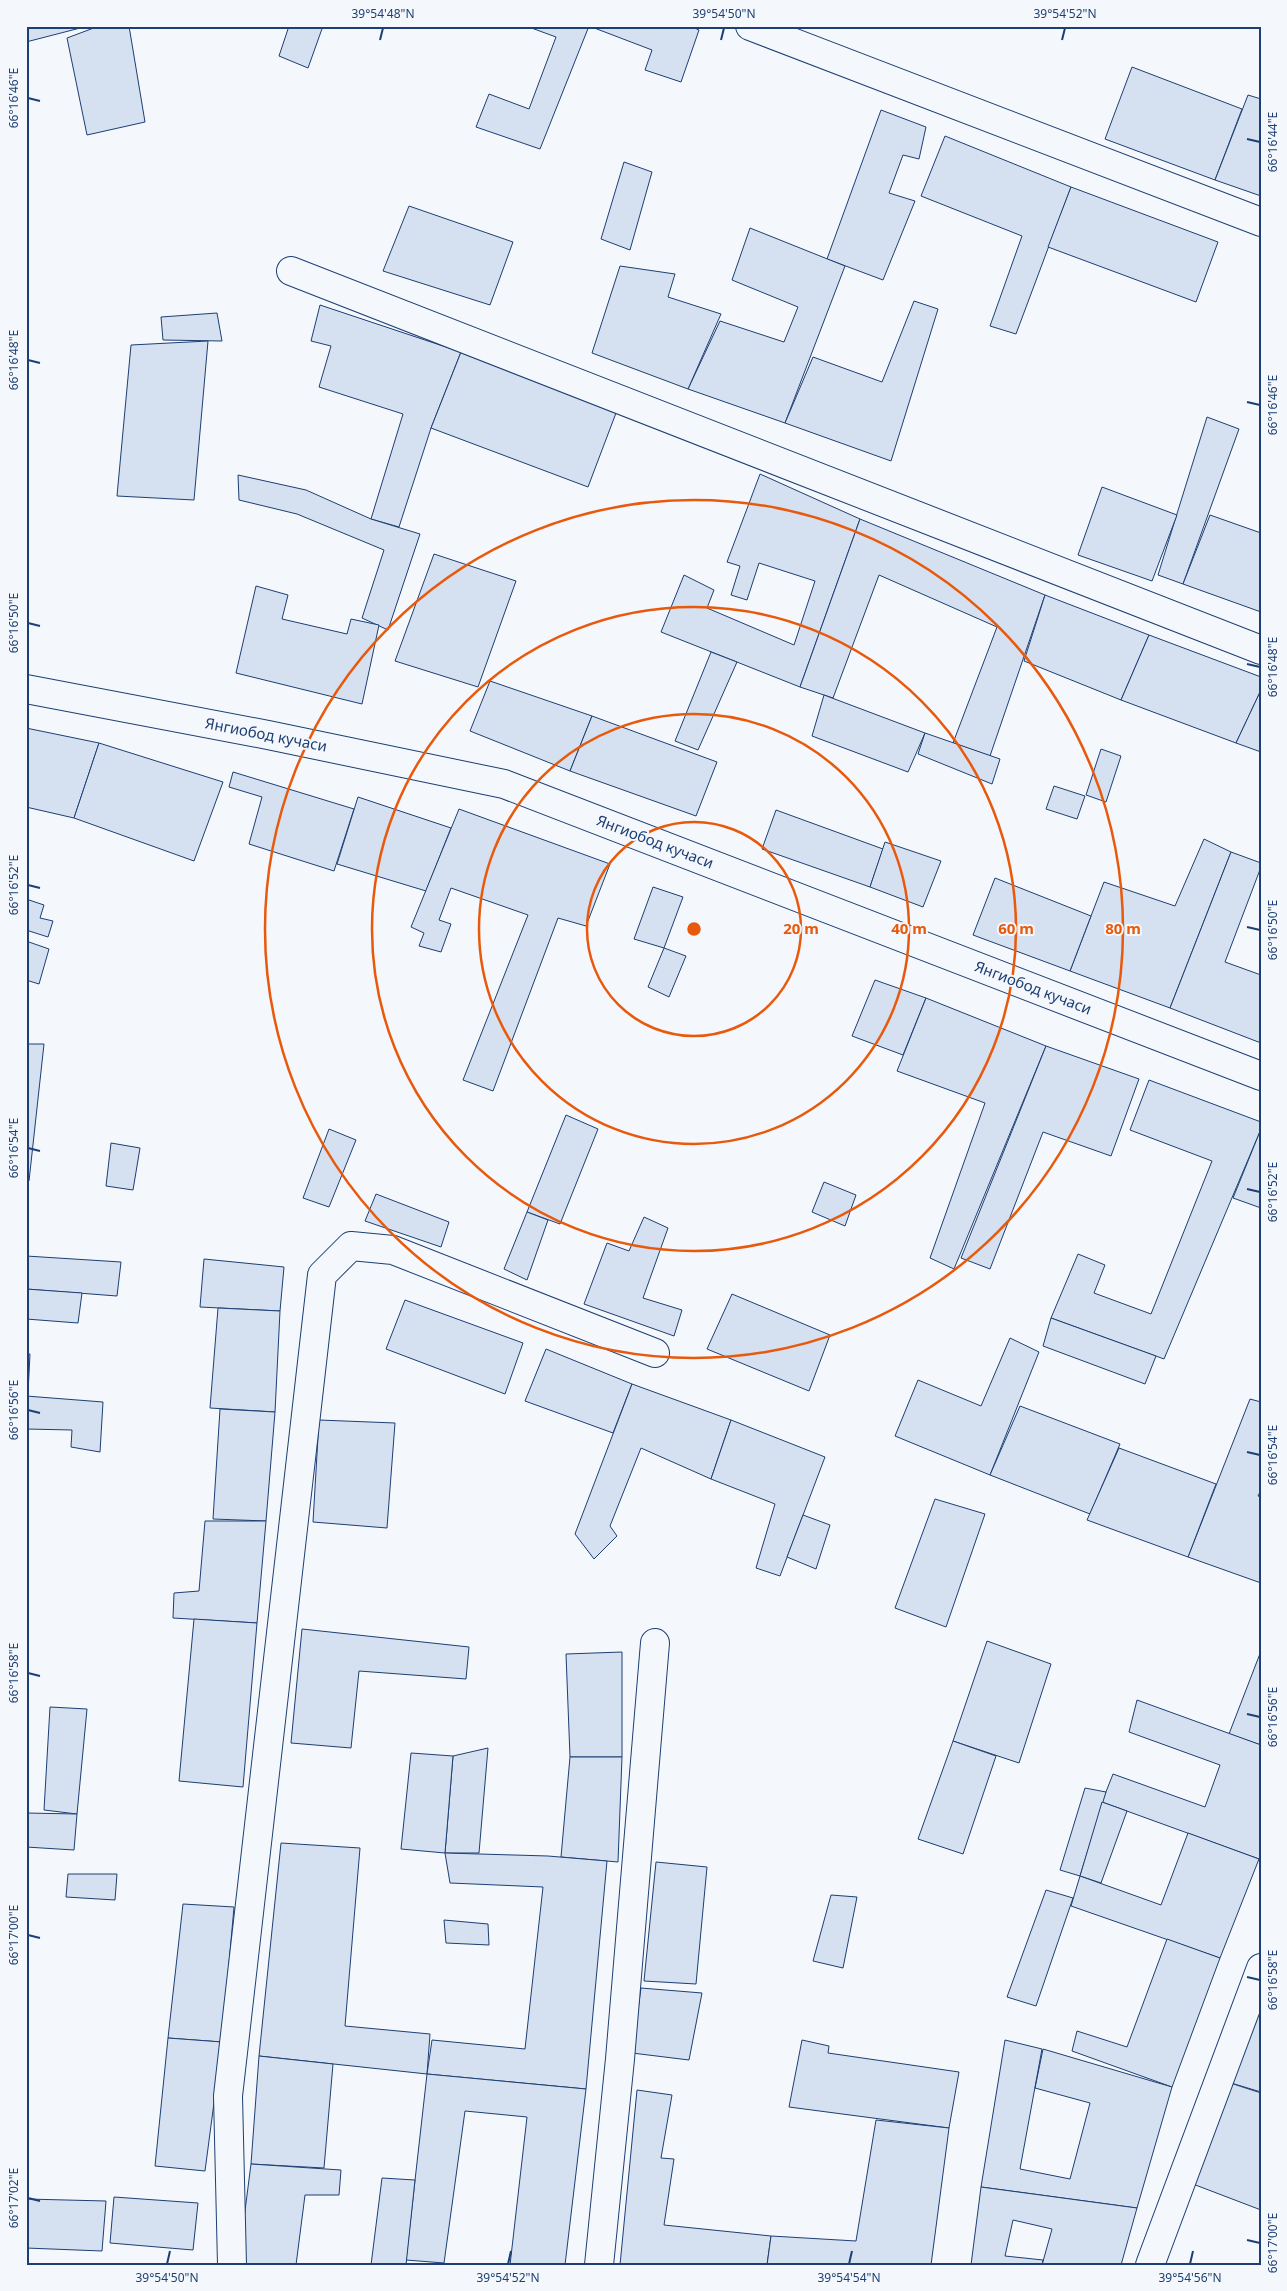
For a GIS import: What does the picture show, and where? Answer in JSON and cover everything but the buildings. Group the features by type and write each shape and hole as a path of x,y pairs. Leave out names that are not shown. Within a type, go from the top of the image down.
{"street":[{"path":"750,26 1261,222"},
{"path":"291,271 1261,650"},
{"name":"Янгиобод кучаси","path":"26,689 268,735 504,784 1261,1076"},
{"path":"232,2265 228,2096 322,1275 351,1246 393,1250 655,1353"},
{"path":"599,2265 620,2059 656,1643"},
{"path":"1150,2265 1261,1968"}]}
